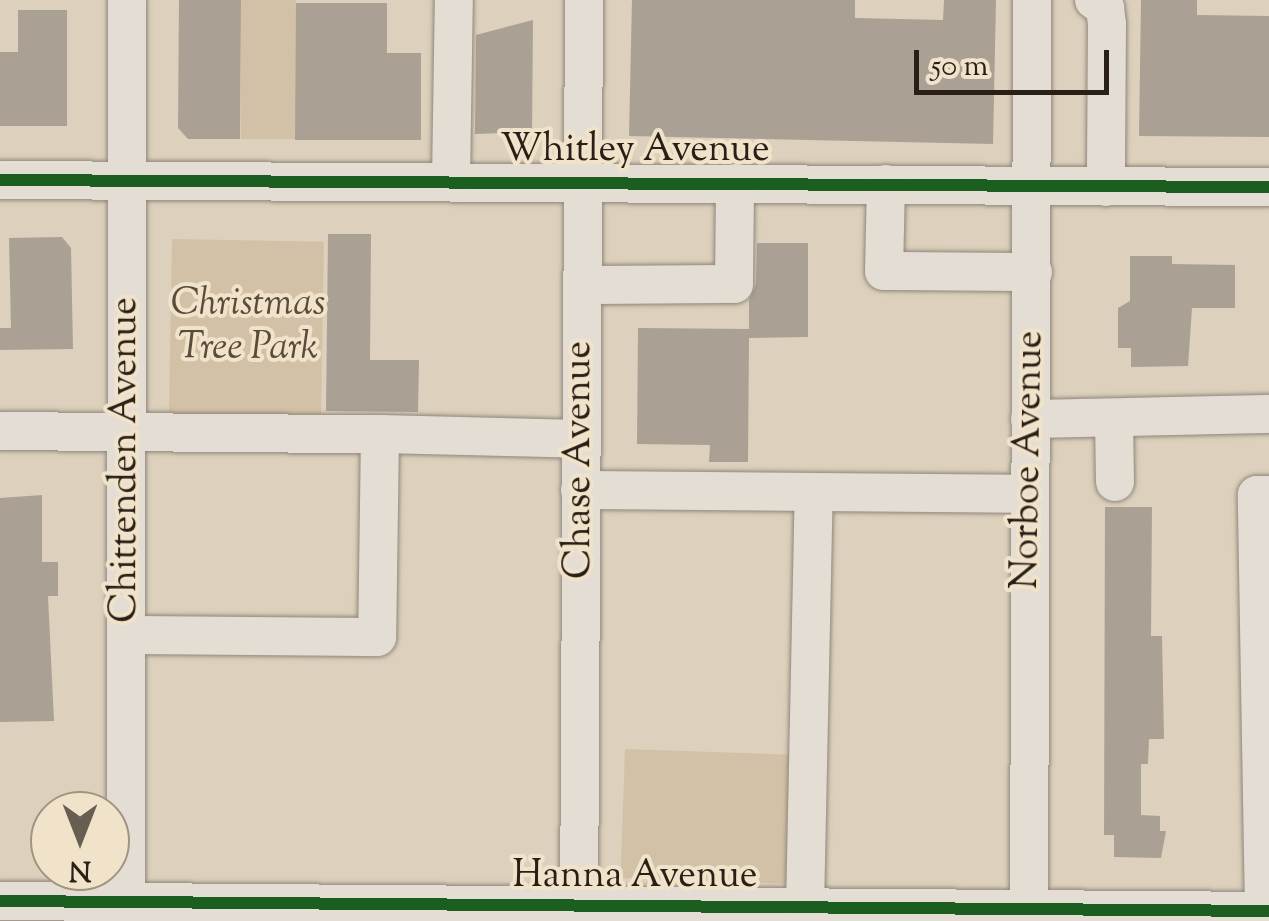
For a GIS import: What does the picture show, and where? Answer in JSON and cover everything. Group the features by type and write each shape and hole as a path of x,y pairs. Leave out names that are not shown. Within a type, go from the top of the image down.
{"street":[{"name":"Chittenden Avenue","path":"126,912 130,181 127,0"},
{"path":"451,181 454,0"},
{"name":"Chase Avenue","path":"579,914 584,0"},
{"name":"Norboe Avenue","path":"1029,916 1028,494 1035,187 1032,0"},
{"path":"1094,0 1104,8 1108,24 1106,186"},
{"name":"Whitley Avenue","path":"0,180 1269,188"},
{"path":"582,285 734,284 735,183"},
{"path":"886,184 884,271 1033,272"},
{"path":"1030,419 1269,414"},
{"path":"1114,419 1115,482"},
{"path":"0,432 581,439"},
{"path":"126,635 377,637 380,434"},
{"path":"580,490 1028,494"},
{"path":"805,909 814,494"},
{"path":"1266,911 1257,495 1269,495"},
{"name":"Hanna Avenue","path":"0,902 126,912 354,914 805,909 1029,916 1266,911"}],"green space":[{"path":"241,0 296,0 296,139 241,139"},
{"name":"Christmas Tree Park","path":"172,239 324,242 321,417 169,414"},
{"path":"625,749 795,755 790,884 620,878"}],"building":[{"path":"179,0 241,0 240,139 188,139 178,128"},
{"path":"632,0 855,0 855,18 943,20 944,0 996,0 993,144 629,136"},
{"path":"1141,0 1197,0 1197,15 1269,16 1269,137 1139,136"},
{"path":"296,3 387,3 387,53 421,53 421,140 295,140"},
{"path":"18,10 67,10 67,126 0,126 0,52 18,52"},
{"path":"533,20 532,132 475,134 476,35"},
{"path":"328,234 371,234 370,360 419,360 418,412 326,411"},
{"path":"62,237 71,248 73,349 0,350 0,328 11,328 9,238"},
{"path":"757,243 808,243 808,337 749,338 748,462 709,462 710,445 637,444 638,328 749,329"},
{"path":"1130,256 1172,256 1172,264 1235,265 1235,308 1192,308 1188,366 1131,367 1131,348 1118,348 1118,308 1130,301"},
{"path":"42,495 42,562 58,562 58,596 48,596 54,721 0,722 0,498"},
{"path":"1105,507 1152,507 1151,636 1162,636 1164,739 1149,739 1148,764 1141,764 1141,815 1160,816 1160,831 1166,831 1161,858 1114,857 1114,835 1104,835"}],"cycle path":[{"path":"0,180 1269,187"},
{"path":"0,901 1269,911"}]}
